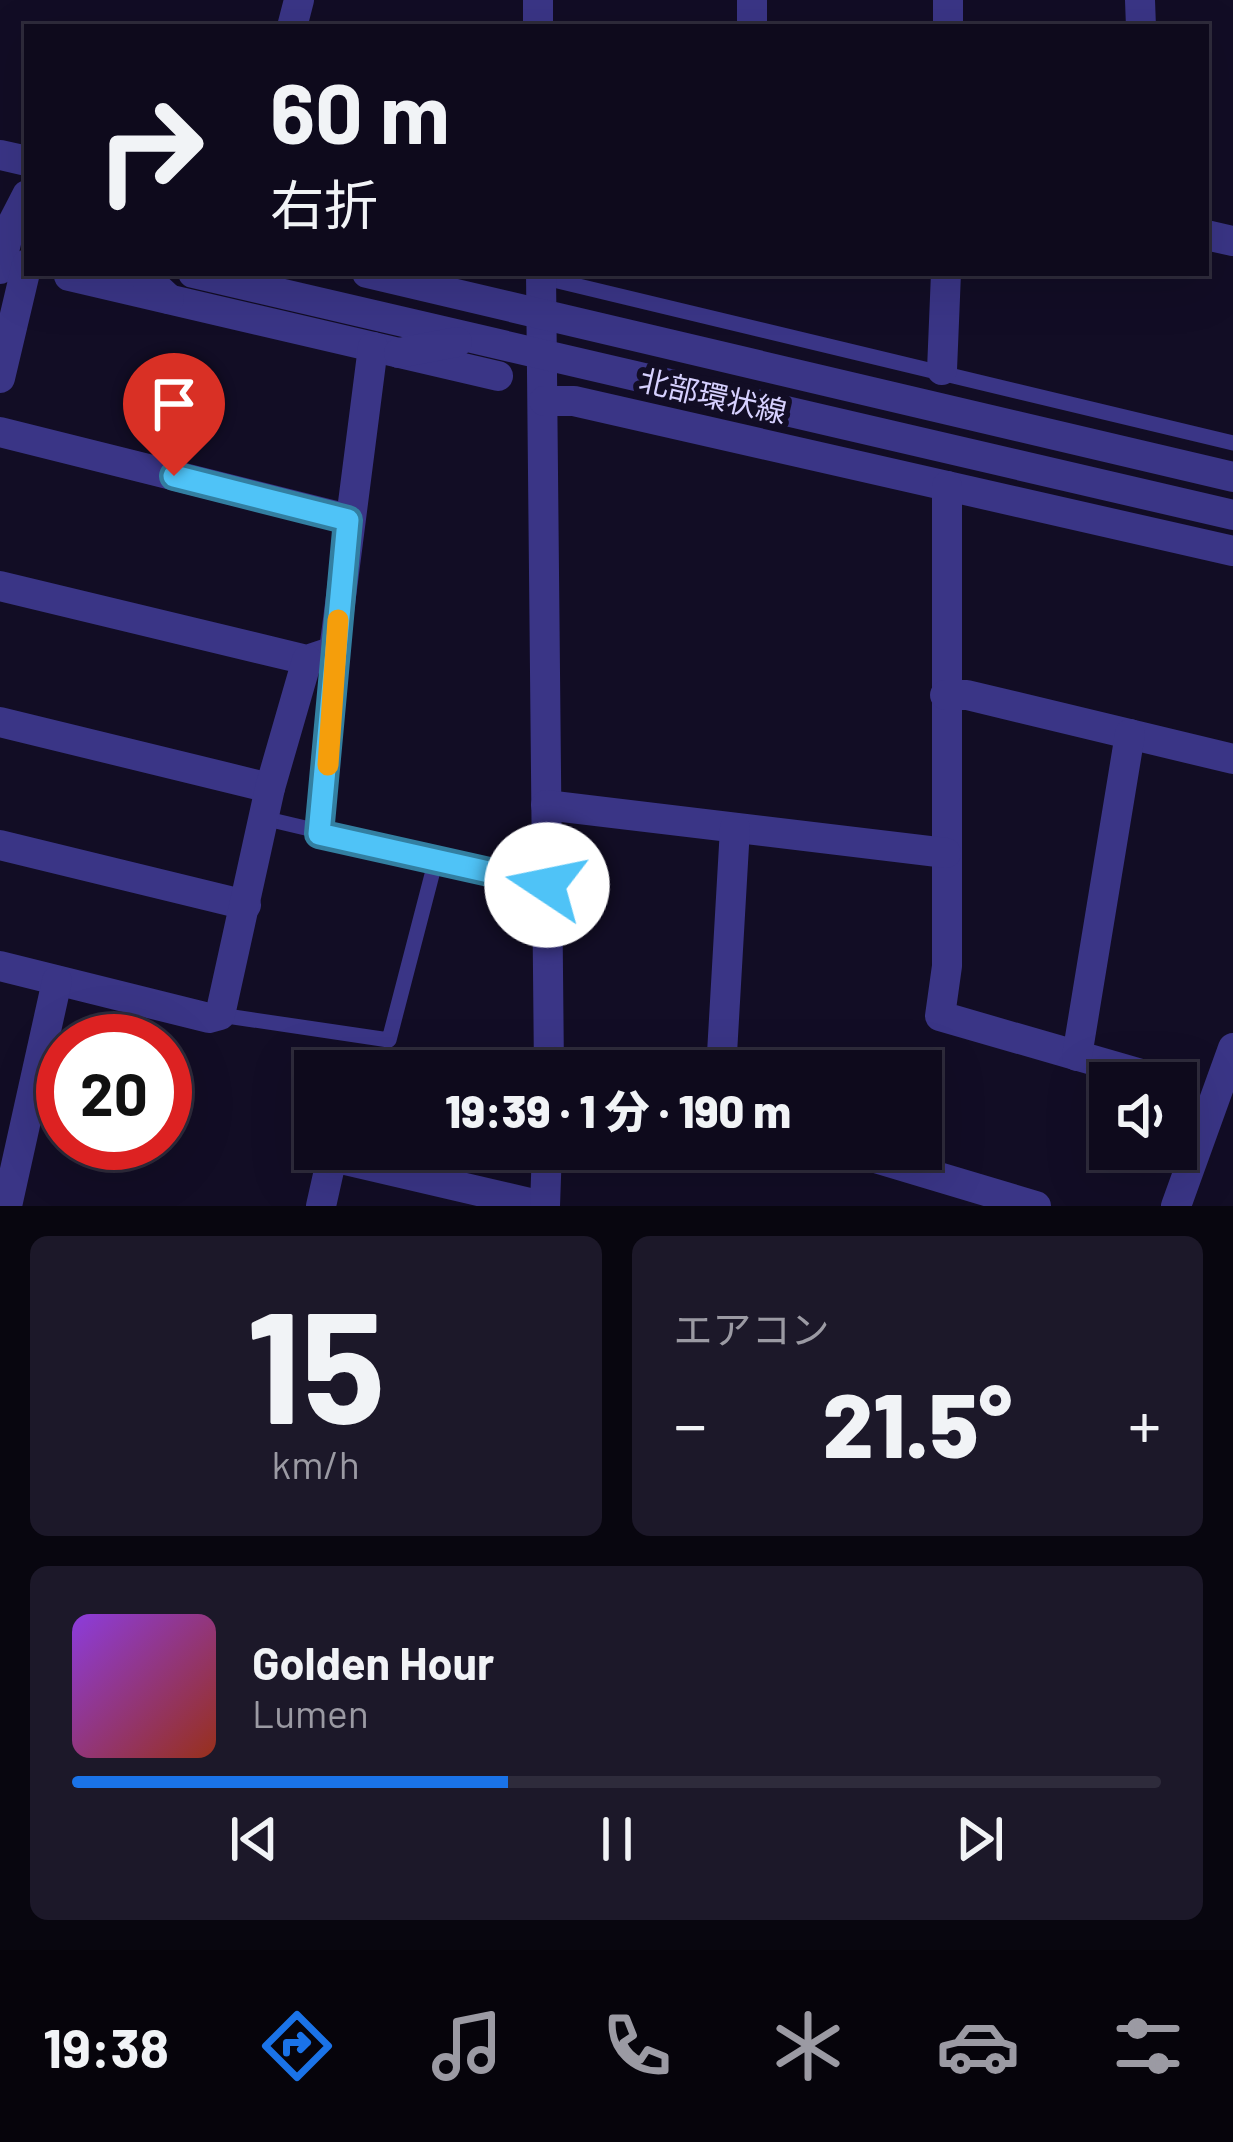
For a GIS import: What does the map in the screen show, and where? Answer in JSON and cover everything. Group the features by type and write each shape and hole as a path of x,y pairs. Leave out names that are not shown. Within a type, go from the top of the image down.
{"street":[{"path":"0,269 24,202"},
{"path":"0,378 24,276"},
{"path":"69,276 498,376"},
{"path":"144,276 169,299"},
{"name":"北部環状線","path":"206,276 1233,515"},
{"name":"北部環状線","path":"379,276 1233,477"},
{"path":"541,276 549,1050"},
{"path":"942,370 946,276"},
{"path":"386,350 468,339"},
{"path":"0,966 209,1018 220,1015 267,803 321,656 386,350"},
{"path":"544,400 574,401 1233,551"},
{"path":"0,432 348,520"},
{"path":"947,486 947,966 940,1016 1097,1062"},
{"path":"0,586 321,656"},
{"path":"946,695 968,695 1233,759"},
{"path":"0,722 267,803"},
{"path":"1076,1056 1130,734"},
{"path":"546,805 946,854"},
{"path":"723,1050 735,828"},
{"path":"0,845 246,905"},
{"path":"7,1206 57,981"},
{"path":"1176,1206 1225,1099 1233,1048"},
{"path":"321,1206 332,1157 544,1206 546,1170"},
{"path":"890,1170 938,1192 1036,1206"}],"lane":[{"path":"545,276 1233,443"},
{"path":"319,834 338,679 321,656"},
{"path":"267,803 319,834 547,885"},
{"path":"220,1015 389,1040 435,862"}],"slow traffic":[{"path":"328,765 338,679 334,651 338,620"}],"route":[{"path":"174,476 348,520 334,651 338,679 319,834 547,885"}]}
